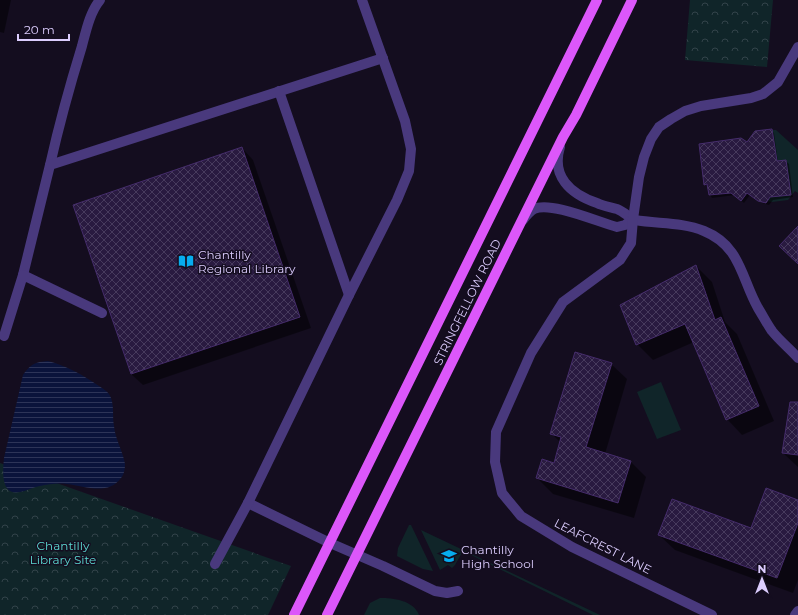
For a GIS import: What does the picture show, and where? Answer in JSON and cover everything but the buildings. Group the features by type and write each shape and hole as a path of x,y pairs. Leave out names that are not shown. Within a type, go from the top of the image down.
{"main road":[{"name":"STRINGFELLOW ROAD","path":"294,615 597,0"},
{"name":"STRINGFELLOW ROAD","path":"327,615 632,0"}],"street":[{"path":"4,336 22,275 57,134 77,63 90,18 100,0"},
{"path":"215,564 248,503 397,200 409,171 411,149 405,121 362,0"},
{"name":"LEAFCREST LANE","path":"712,615 572,547 521,516 502,493 495,462 496,432 531,353 563,302 620,260 631,243 639,177 644,157 651,139 659,127 685,111 696,107 752,98 763,94 778,82 798,47"},
{"path":"50,165 383,58"},
{"path":"279,91 349,295"},
{"path":"563,137 558,159 558,170 570,188 596,203 616,209 633,219 682,225 704,231 725,243 742,268 757,306 773,332 798,358"},
{"path":"520,225 535,209 548,207 560,209 617,227 625,225 633,219"},
{"path":"22,275 102,313"},
{"path":"248,503 330,543 435,591 447,593 458,591"},
{"path":"795,615 798,611"}],"green space":[{"path":"690,0 773,0 767,67 685,60"},
{"path":"772,130 776,130 798,150 798,193 795,191 788,200 772,202 768,201 770,197 787,195 791,192 786,160 777,161"},
{"path":"661,382 681,430 657,439 637,392"},
{"name":"Chantilly Library Site","path":"0,463 291,566 268,615 0,615"},
{"path":"409,525 411,525 433,571 423,569 397,556 398,548"},
{"path":"421,530 600,615 593,615 463,551 452,568 448,565 440,570"},
{"path":"380,598 396,599 407,603 416,610 419,615 364,615 370,603"}],"shaded area":[{"path":"48,361 62,365 93,382 108,393 111,398 113,405 113,422 125,464 122,477 116,484 110,487 89,488 67,484 57,484 37,487 20,492 9,490 6,486 3,475 4,458 23,375 28,368 34,364"}],"place":[{"name":"Chantilly Regional Library","path":"186,261"},
{"name":"Chantilly High School","path":"449,556"}]}
